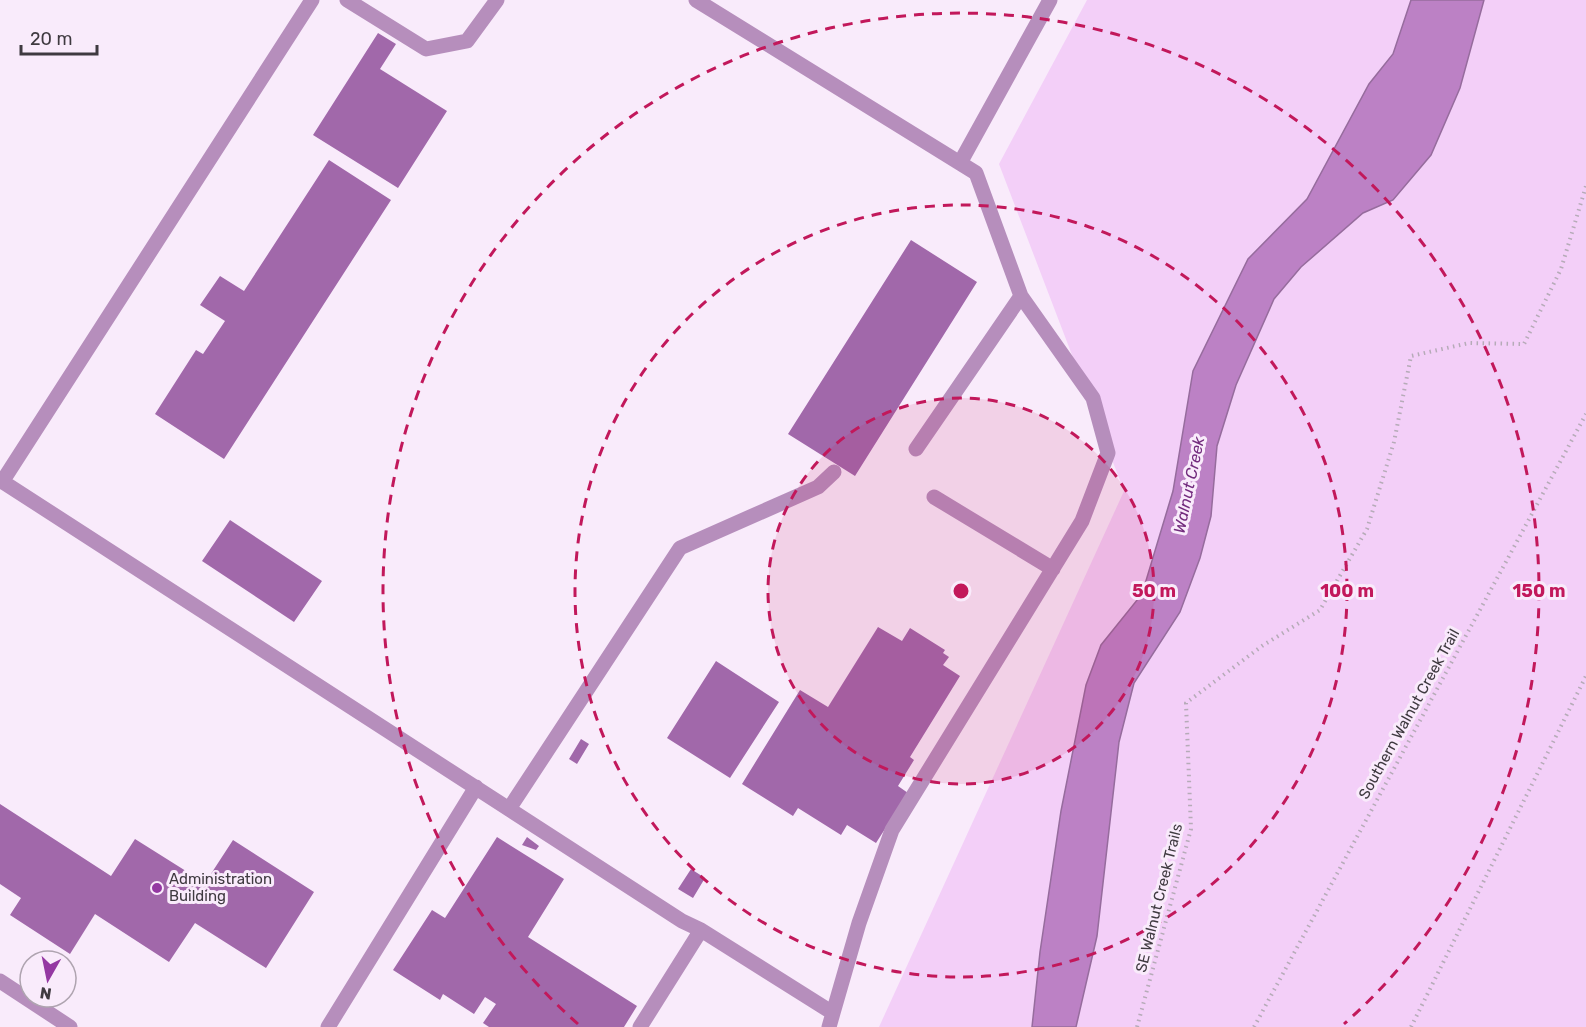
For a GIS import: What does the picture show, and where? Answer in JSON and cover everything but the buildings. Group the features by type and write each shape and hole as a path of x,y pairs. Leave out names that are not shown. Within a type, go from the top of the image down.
{"lane":[{"path":"312,0 1,481 682,921 701,930 831,1020 859,923 892,830 1082,521 1108,453 1094,398 1021,296 976,173 696,0"},
{"path":"347,0 426,49 468,41 497,0"},
{"path":"960,163 1050,0"},
{"path":"916,449 1021,296"},
{"path":"509,809 680,548 818,487 834,472"},
{"path":"934,497 1053,569"},
{"path":"328,1027 476,788"},
{"path":"640,1027 701,930"},
{"path":"0,981 70,1027"}],"path":[{"name":"SE Walnut Creek Trails","path":"1137,1027 1191,828 1186,703 1262,646 1320,610 1367,529 1395,442 1411,356 1469,343 1524,344 1561,269 1586,186"},
{"name":"Southern Walnut Creek Trail","path":"1254,1027 1586,414"},
{"path":"1411,1027 1586,676"}],"shaded area":[{"path":"1087,0 1586,0 1586,1027 879,1027 1124,491 999,164"}],"water":[{"name":"Walnut Creek","path":"1411,0 1484,0 1460,88 1431,155 1393,200 1363,213 1301,267 1274,299 1236,385 1217,446 1211,516 1200,558 1180,612 1134,683 1119,742 1097,936 1076,1027 1032,1027 1040,952 1061,811 1086,685 1101,645 1142,594 1173,491 1193,371 1248,259 1307,199 1369,84 1393,54"}],"place":[{"name":"Administration Building","path":"157,888"}]}
